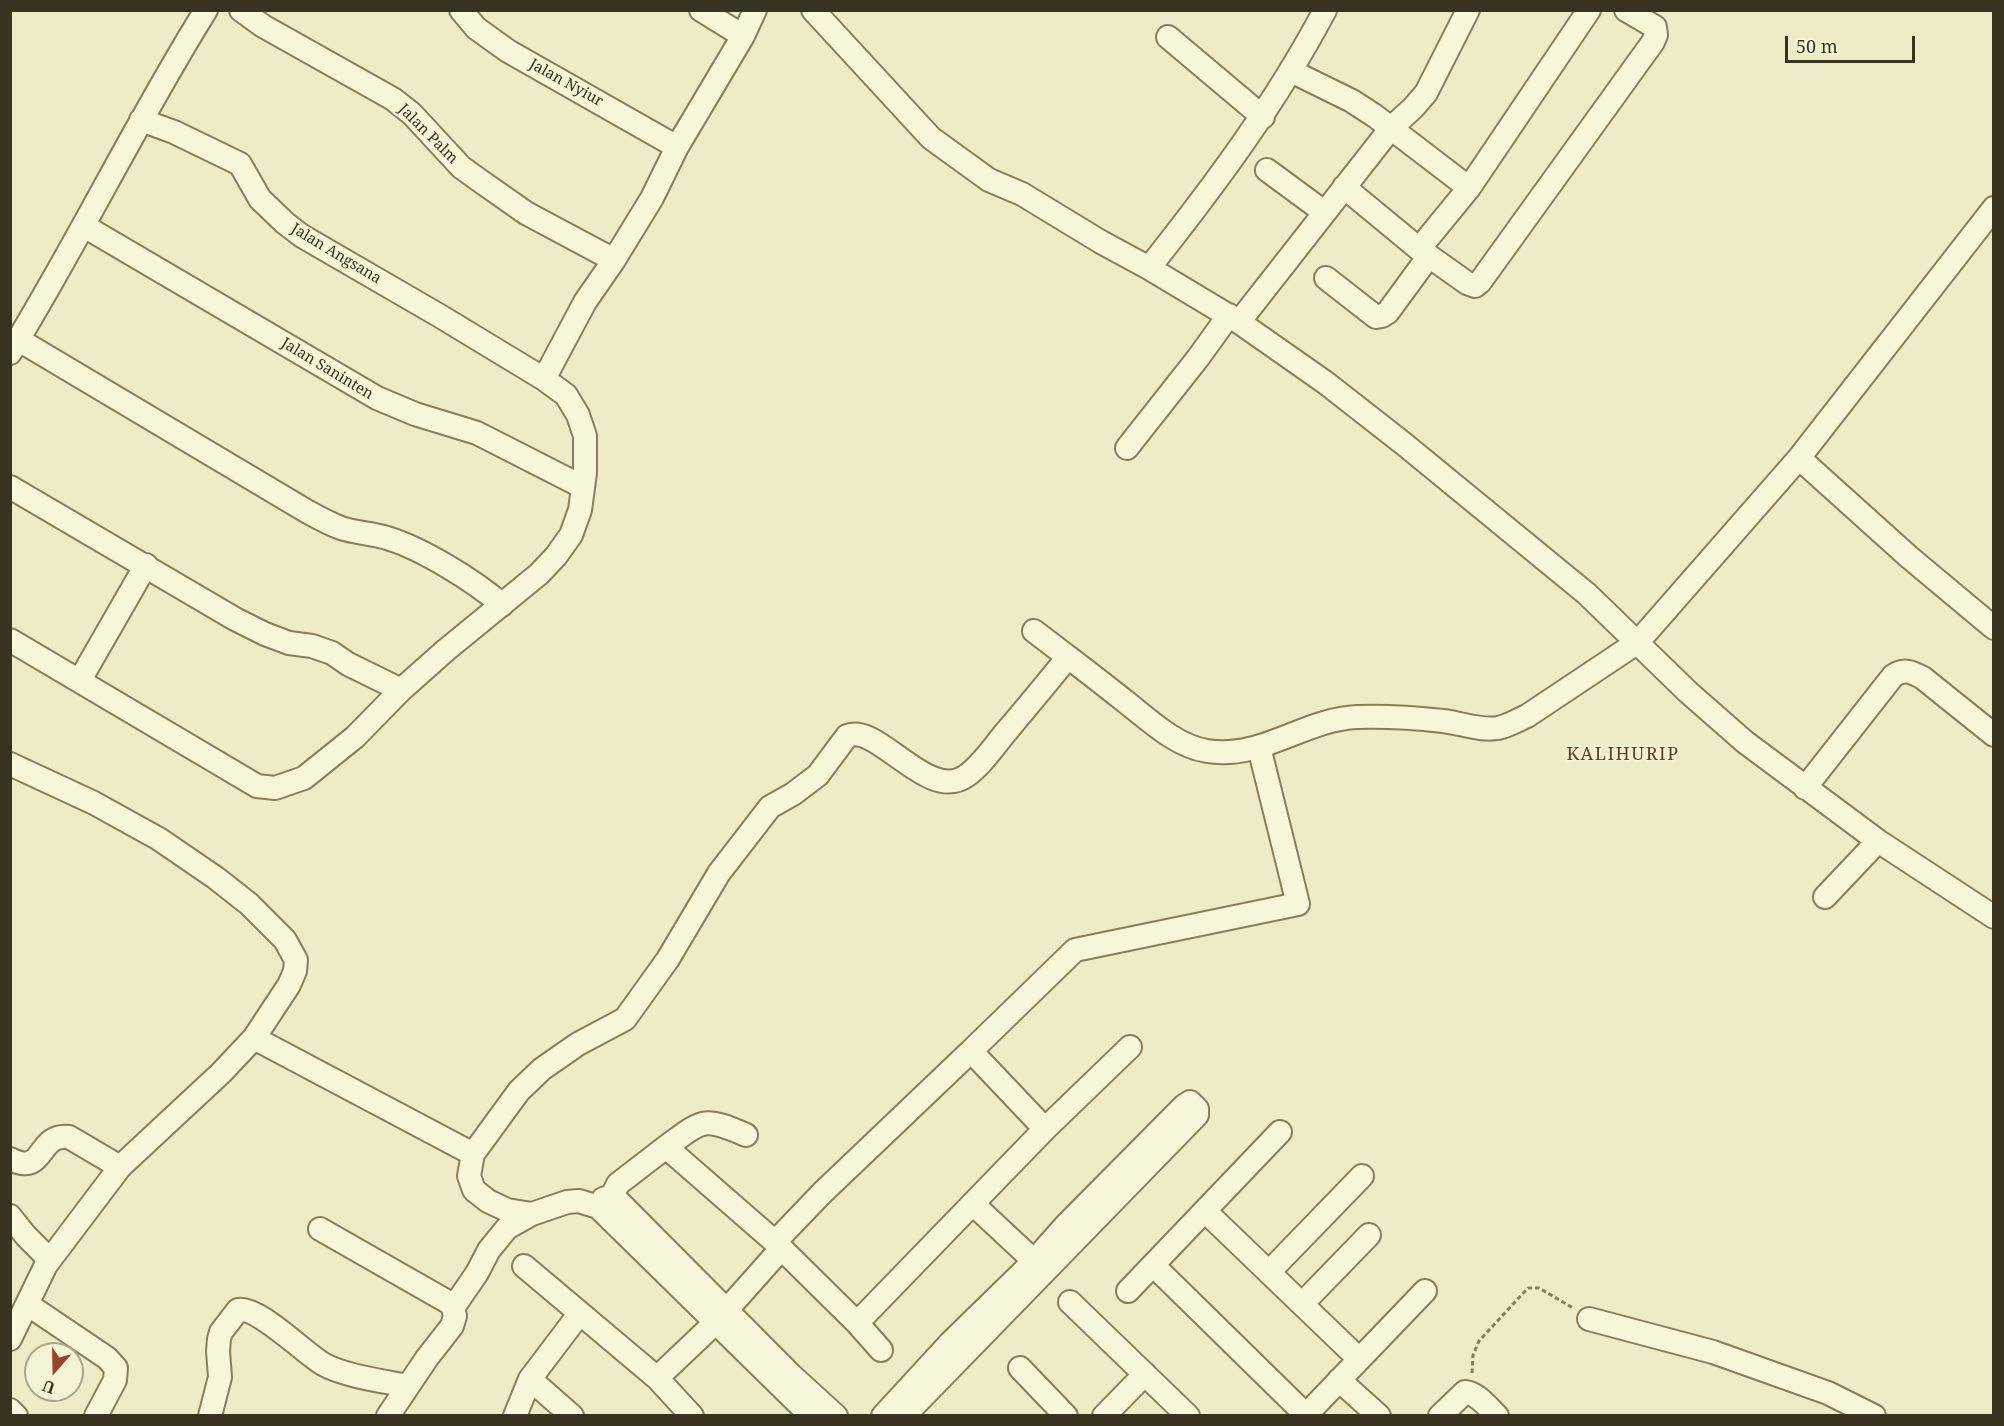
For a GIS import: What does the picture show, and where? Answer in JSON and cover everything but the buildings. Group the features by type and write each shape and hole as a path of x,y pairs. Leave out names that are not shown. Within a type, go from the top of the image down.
{"street":[{"path":"206,10 176,58 15,347 308,512 344,529 388,538 405,546 453,570 502,605"},
{"name":"Jalan Palm","path":"241,10 263,26 393,99 412,114 461,167 488,187 526,213 614,260"},
{"name":"Jalan Nyiur","path":"461,10 476,28 508,51 677,147"},
{"path":"701,10 743,36"},
{"path":"544,379 585,302 614,260 651,198 677,147 743,36 755,10"},
{"path":"813,10 931,138 989,180 1022,194 1234,319 1326,383 1587,594 1688,692 1737,735 1878,841 1994,916"},
{"path":"1149,268 1263,117 1325,10"},
{"path":"1126,448 1198,358 1324,212 1391,128 1426,93 1468,10"},
{"path":"1326,278 1376,316 1382,316 1388,312 1424,253 1589,10"},
{"path":"1344,187 1424,253 1467,283 1475,286 1653,42 1656,35 1655,27 1626,10"},
{"path":"1168,37 1263,117"},
{"path":"1291,71 1352,101 1469,188"},
{"name":"Jalan Angsana","path":"10,640 258,786 275,788 304,778 355,737 401,690 446,650 539,574 571,535 580,510 586,452 585,436 566,395 544,379 302,236 260,199 240,164 174,132 141,120"},
{"path":"1268,170 1324,212"},
{"path":"1034,631 1156,725 1180,741 1206,751 1233,752 1259,747 1326,722 1356,717 1443,721 1480,728 1497,728 1527,716 1638,642 1799,458 1994,208"},
{"name":"Jalan Saninten","path":"84,226 377,398 415,414 477,433 583,487"},
{"path":"1799,458 1909,557 1994,628"},
{"path":"10,487 245,624 289,643 312,646 332,653 348,664 401,690"},
{"path":"80,680 146,565"},
{"path":"532,1214 507,1210 488,1201 474,1190 469,1176 473,1154 519,1091 542,1069 578,1044 625,1019 668,959 719,873 770,807 793,794 818,775 847,736 853,734 871,740 935,780 949,782 965,777 990,751 1068,657"},
{"path":"1806,788 1893,676 1906,670 1923,678 1994,735"},
{"path":"657,1378 721,1316 822,1193 1075,950 1298,904 1259,747"},
{"path":"10,764 94,803 159,839 216,878 249,904 285,940 296,960 289,985 254,1038 221,1073 120,1167 46,1265 10,1338"},
{"path":"1825,897 1878,841"},
{"path":"254,1038 473,1154"},
{"path":"857,1323 1045,1129 1130,1047"},
{"path":"971,1051 1045,1129"},
{"path":"605,1203 618,1184 693,1127 710,1122 746,1135"},
{"path":"1128,1291 1280,1132"},
{"path":"10,1159 25,1165 32,1163 53,1139 60,1136 69,1137 120,1167"},
{"path":"666,1147 778,1245 881,1350"},
{"path":"1269,1272 1362,1176"},
{"path":"890,1415 958,1348 1120,1181 1034,1261 958,1348"},
{"path":"453,1308 498,1238 507,1228 532,1214 567,1202 579,1200 605,1203 617,1200 812,1416"},
{"path":"973,1204 1034,1261"},
{"path":"1205,1211 1359,1359"},
{"path":"10,1216 46,1256 46,1265"},
{"path":"321,1228 448,1302 453,1308 455,1316 452,1326 388,1416"},
{"path":"1302,1304 1369,1235"},
{"path":"1153,1265 1305,1415 1425,1291"},
{"path":"524,1266 657,1378 692,1416"},
{"path":"1070,1302 1188,1416"},
{"path":"27,1304 107,1358 116,1368 115,1380 96,1416"},
{"path":"210,1416 220,1377 218,1351 221,1332 238,1310 244,1309 269,1323 323,1364 341,1372 408,1386"},
{"path":"515,1416 530,1378 580,1313"},
{"path":"721,1316 791,1374 836,1416"},
{"path":"1589,1319 1713,1352 1828,1393 1874,1416"},
{"path":"1020,1368 1066,1416"},
{"path":"1104,1416 1145,1374"},
{"path":"530,1378 572,1416"},
{"path":"1339,1380 1378,1416"},
{"path":"1440,1416 1465,1392 1470,1392 1497,1416"},
{"path":"10,1410 16,1416"}],"path":[{"path":"1470,1392 1473,1355 1479,1341 1528,1288 1539,1288 1589,1319"}],"district":[{"name":"KALIHURIP","path":"1623,755"}]}
